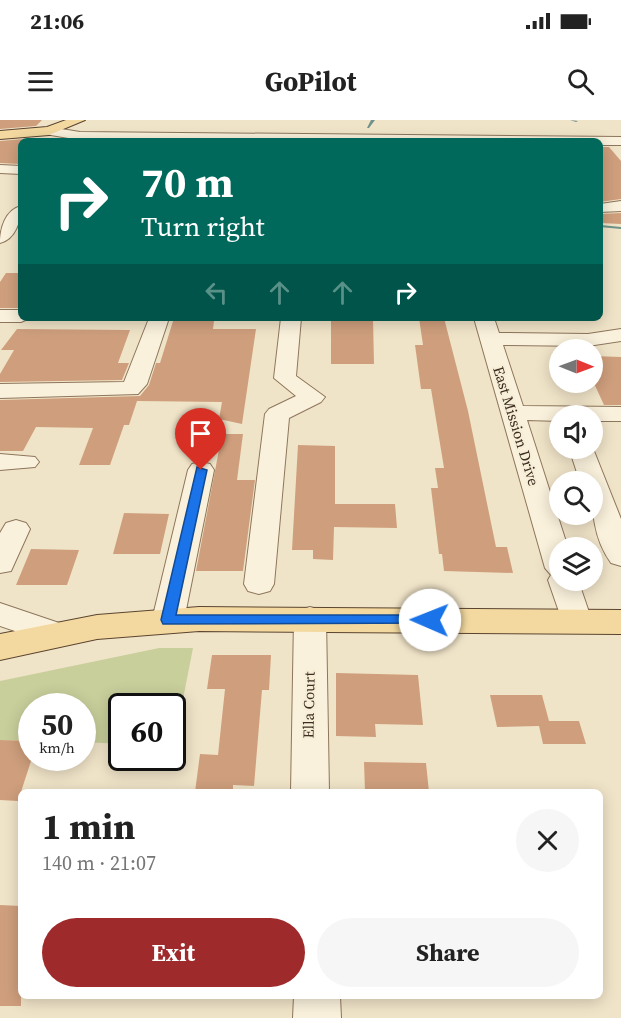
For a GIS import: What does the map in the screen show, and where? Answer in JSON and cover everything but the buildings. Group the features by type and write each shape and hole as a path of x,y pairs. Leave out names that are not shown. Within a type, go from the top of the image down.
{"main road":[{"path":"0,135 49,131 78,120"},
{"path":"0,647 56,634 168,620 310,618 621,622"}],"street":[{"path":"203,137 204,133 215,126"},
{"path":"609,127 621,141"},
{"path":"49,131 80,136 203,137 315,133 372,138"},
{"path":"418,138 477,133 567,138"},
{"path":"603,140 621,141"},
{"path":"0,167 18,168"},
{"path":"603,208 621,206"},
{"path":"3,229 18,214"},
{"path":"0,316 18,316"},
{"path":"0,391 130,389 136,384 158,321"},
{"path":"260,584 277,414 313,397 285,378 291,321"},
{"path":"487,328 588,340 621,335"},
{"name":"East Mission Drive","path":"487,328 550,537"},
{"path":"512,413 549,414"},
{"path":"603,414 621,414"},
{"path":"586,459 614,517 621,557"},
{"path":"0,462 26,462"},
{"path":"168,620 201,470"},
{"path":"0,564 16,529"},
{"path":"566,591 576,621"},
{"path":"0,614 56,634"},
{"name":"Ella Court","path":"310,618 310,789"},
{"path":"317,999 317,1018"}],"green space":[{"path":"159,648 193,648 184,693 108,693 108,743 96,743 96,693 18,693 18,741 0,740 0,681"}],"waterway":[{"path":"368,127 373,120"},
{"path":"572,120 576,121"},
{"path":"603,226 621,228"}],"route":[{"path":"201,470 168,620 310,618 430,620"}]}
